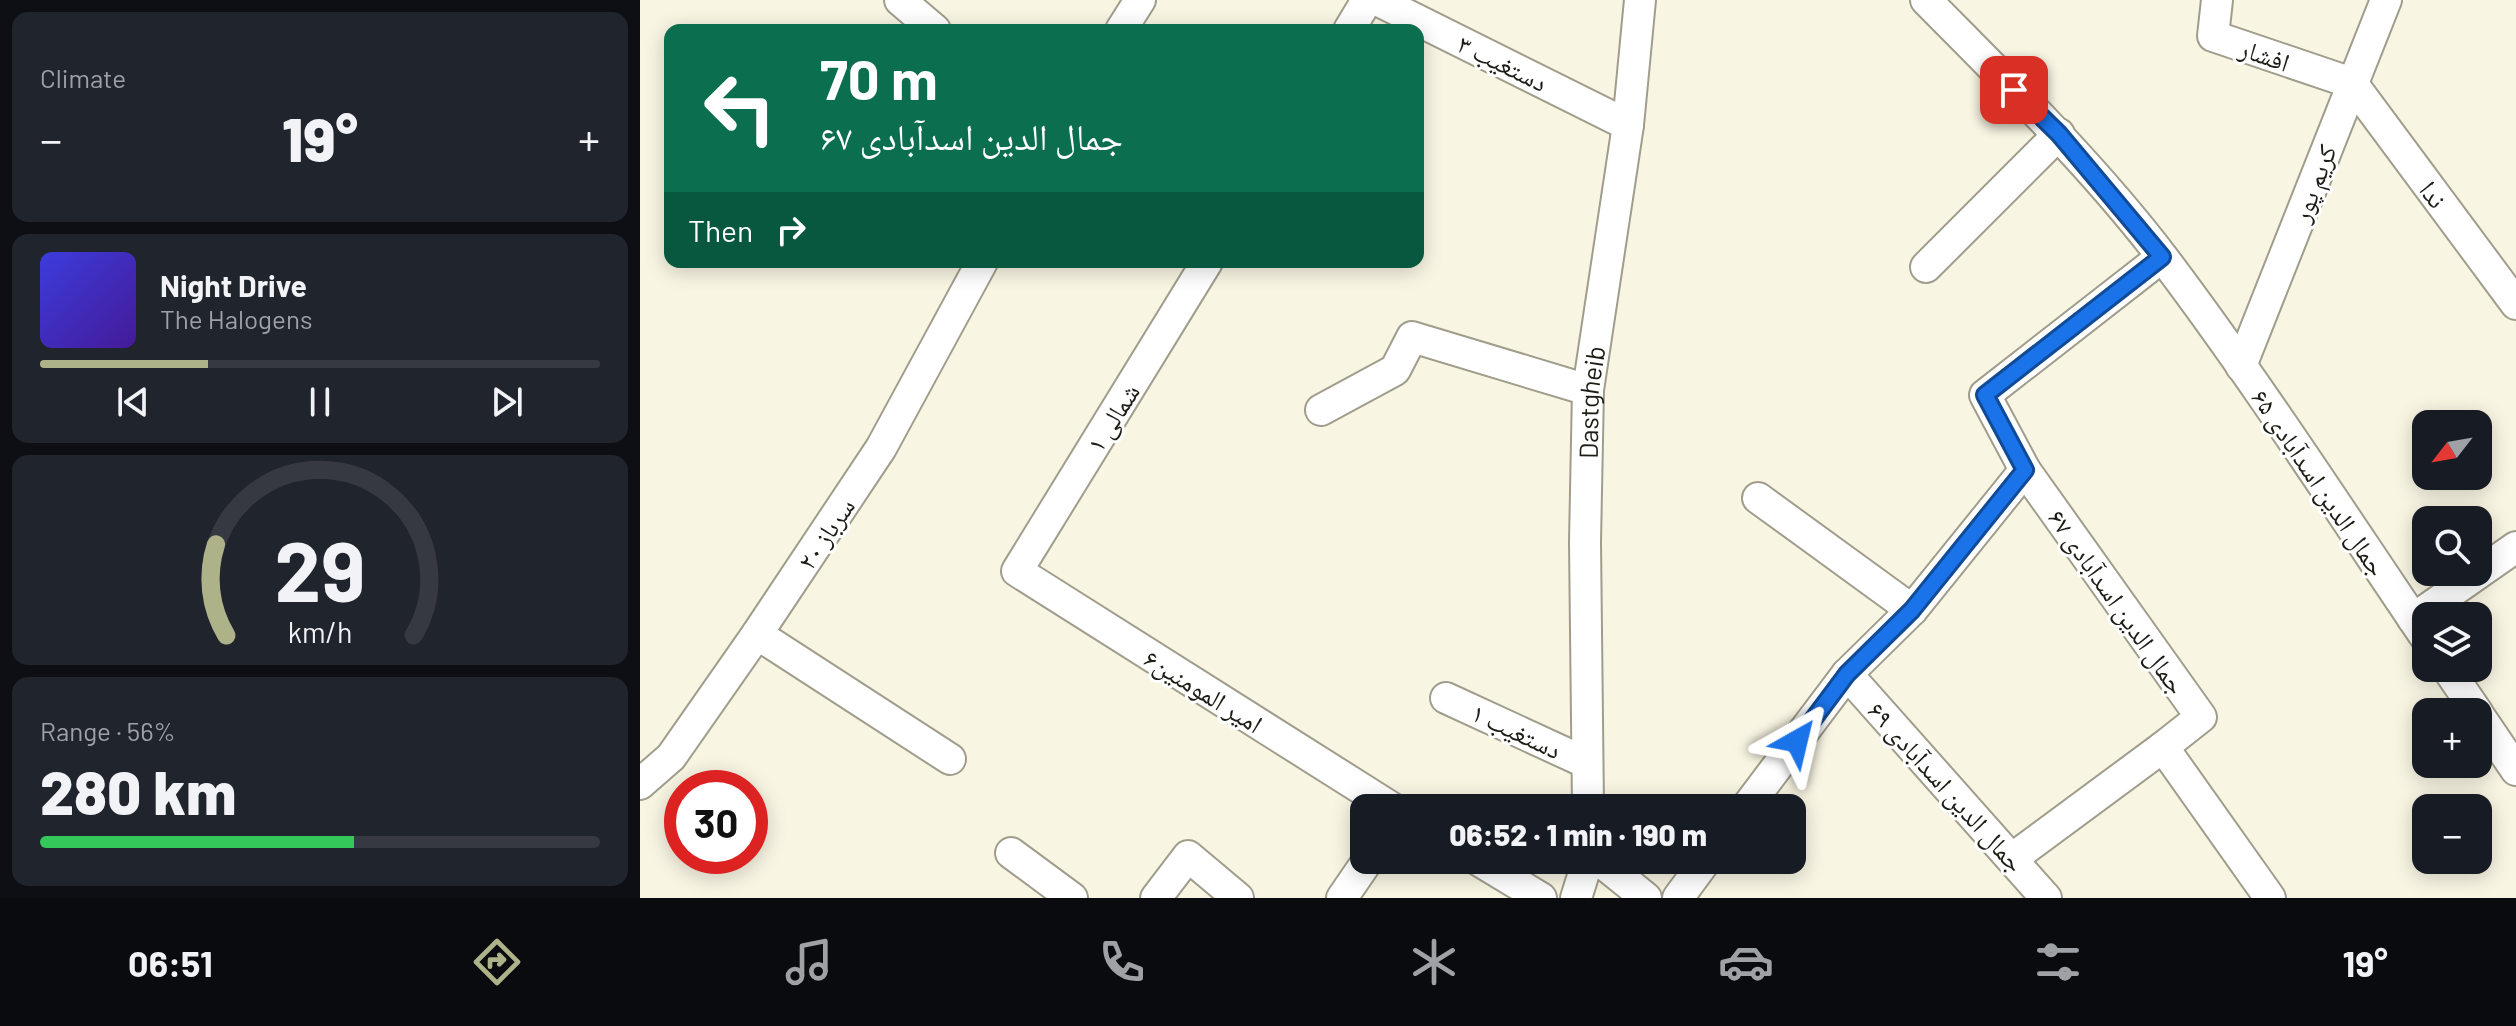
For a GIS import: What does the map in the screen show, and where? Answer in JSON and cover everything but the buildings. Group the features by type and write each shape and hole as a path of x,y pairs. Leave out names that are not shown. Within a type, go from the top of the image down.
{"street":[{"path":"900,0 928,24"},
{"path":"1125,24 1140,0"},
{"path":"1353,24 1367,0"},
{"name":"دستغیب ۳","path":"1377,0 1628,125"},
{"name":"Dastgheib","path":"1588,794 1585,542 1588,390 1628,125 1640,0"},
{"name":"جمال الدین اسدآبادی ۶۵","path":"1926,0 2059,134 2162,257 2241,366 2412,616"},
{"name":"افشار","path":"2217,0 2213,36 2352,83"},
{"name":"کریم پور","path":"2241,366 2386,0"},
{"name":"ندا","path":"2352,83 2516,304"},
{"path":"1926,267 2059,134"},
{"name":"جمال الدین اسدآبادی ۶۷","path":"2162,257 1985,395 2025,470 2201,717 2163,747"},
{"name":"سرباز ۲۰","path":"640,784 671,757 881,448 979,268"},
{"name":"شمالی ۱","path":"1017,571 1203,268"},
{"path":"1321,410 1395,370 1412,337 1588,390"},
{"path":"1757,794 1847,674 1912,610 2025,470"},
{"path":"1758,498 1912,610"},
{"path":"2451,602 2516,547"},
{"name":"امیر المومنین۶","path":"1017,571 1370,794"},
{"path":"757,634 950,759"},
{"name":"جمال الدین اسدآبادی ۶۹","path":"1847,674 2046,898"},
{"name":"دستغیب ۱","path":"1446,698 1587,763"},
{"path":"2492,735 2516,770"},
{"path":"2013,858 2163,747 2270,898"},
{"path":"1011,853 1072,898"},
{"path":"1156,898 1188,856 1238,898"},
{"path":"1342,898 1358,874"},
{"path":"1501,874 1541,898"},
{"path":"1576,898 1584,874"},
{"path":"1616,874 1646,898"},
{"path":"1678,898 1696,874"}],"route":[{"path":"1797,741 1847,674 1912,610 2025,470 1985,395 2162,257 2059,134 2014,90"}]}
